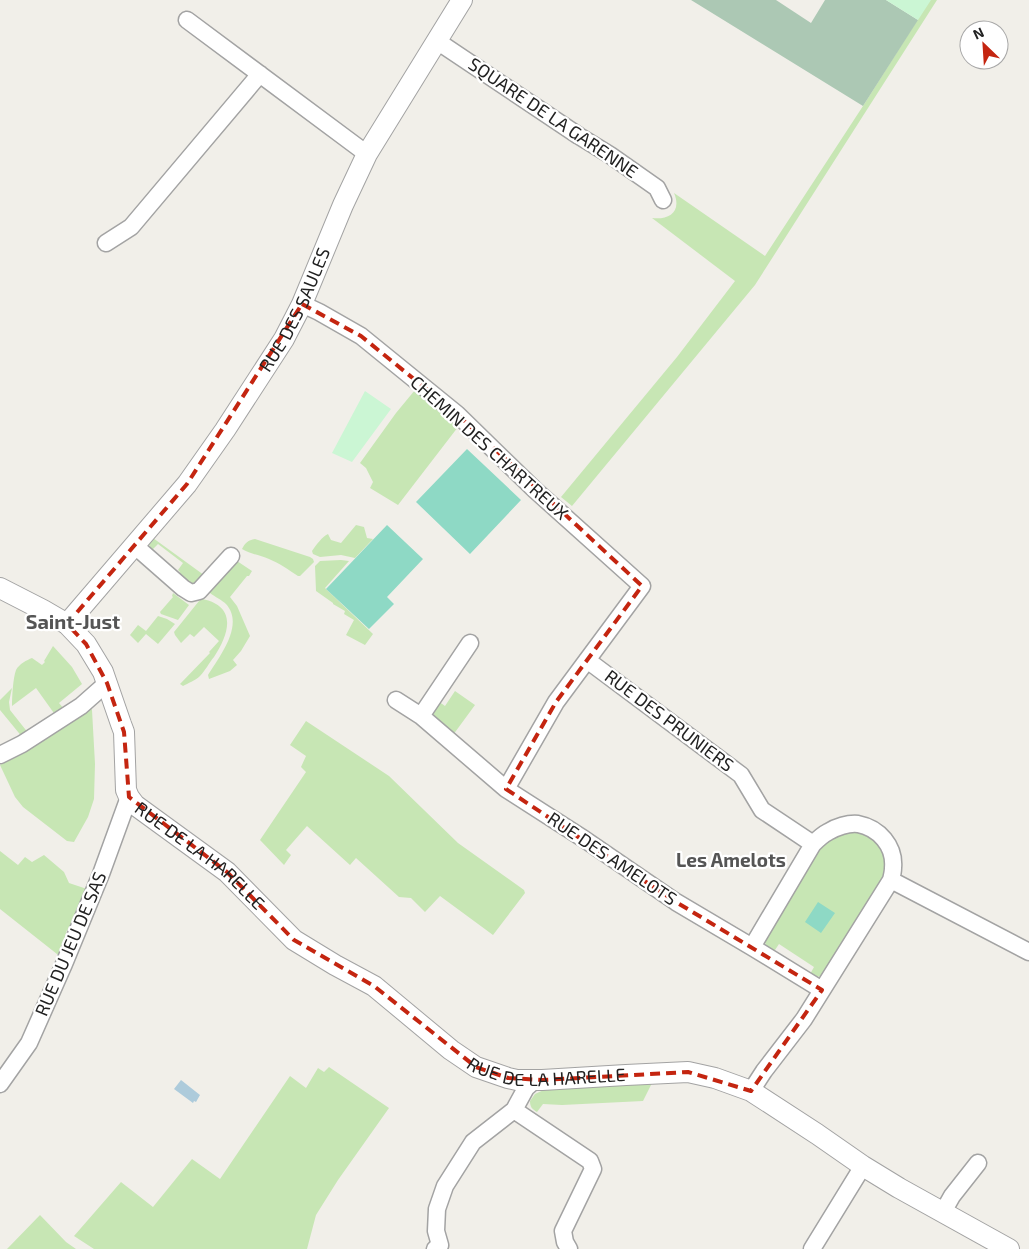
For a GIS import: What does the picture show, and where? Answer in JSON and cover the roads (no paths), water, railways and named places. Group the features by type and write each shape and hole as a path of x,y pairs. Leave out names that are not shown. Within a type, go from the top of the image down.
{"street":[{"name":"RUE DES SAULES","path":"67,624 192,476 225,430 284,339 302,304 343,205 367,154 462,0"},
{"path":"187,20 367,154"},
{"name":"SQUARE DE LA GARENNE","path":"437,41 657,188 663,200"},
{"path":"106,243 131,227 260,74"},
{"name":"CHEMIN DES CHARTREUX","path":"302,304 361,336 456,414 535,490 642,586 587,660"},
{"path":"134,545 183,588 192,593 199,591 231,556"},
{"path":"0,588 67,624 86,644 103,672 124,732 126,790 129,797"},
{"path":"420,716 470,644"},
{"path":"506,789 556,702 587,660"},
{"name":"RUE DES PRUNIERS","path":"587,660 741,775 762,810 813,844"},
{"path":"0,755 22,744 81,706 107,683"},
{"name":"RUE DES AMELOTS","path":"396,700 420,716 506,789 584,839 676,902 822,990"},
{"name":"RUE DE LA HARELLE","path":"129,797 135,805 227,872 294,940 374,986 451,1050 476,1067 517,1080 688,1072 715,1078 752,1091 862,1166 1008,1249"},
{"name":"RUE DU JEU DE SAS","path":"0,1084 29,1043 101,874 129,797"},
{"path":"752,947 813,844 826,832 840,826 856,824 872,829 883,836 891,850 893,867 891,880 804,1019 764,1071 752,1091"},
{"path":"891,880 1029,952"},
{"path":"499,1075 511,1089 516,1107 590,1161 593,1170 563,1231 564,1242 569,1249"},
{"path":"439,1248 436,1231 437,1209 445,1186 473,1142 516,1107 526,1088 535,1080"},
{"path":"943,1212 952,1196 978,1162"},
{"path":"812,1249 862,1166"}],"water":[{"path":"181,1080 200,1095 196,1102 194,1101 193,1103 174,1089"}],"district":[{"name":"Saint-Just","path":"73,622"},
{"name":"Les Amelots","path":"731,860"}]}
